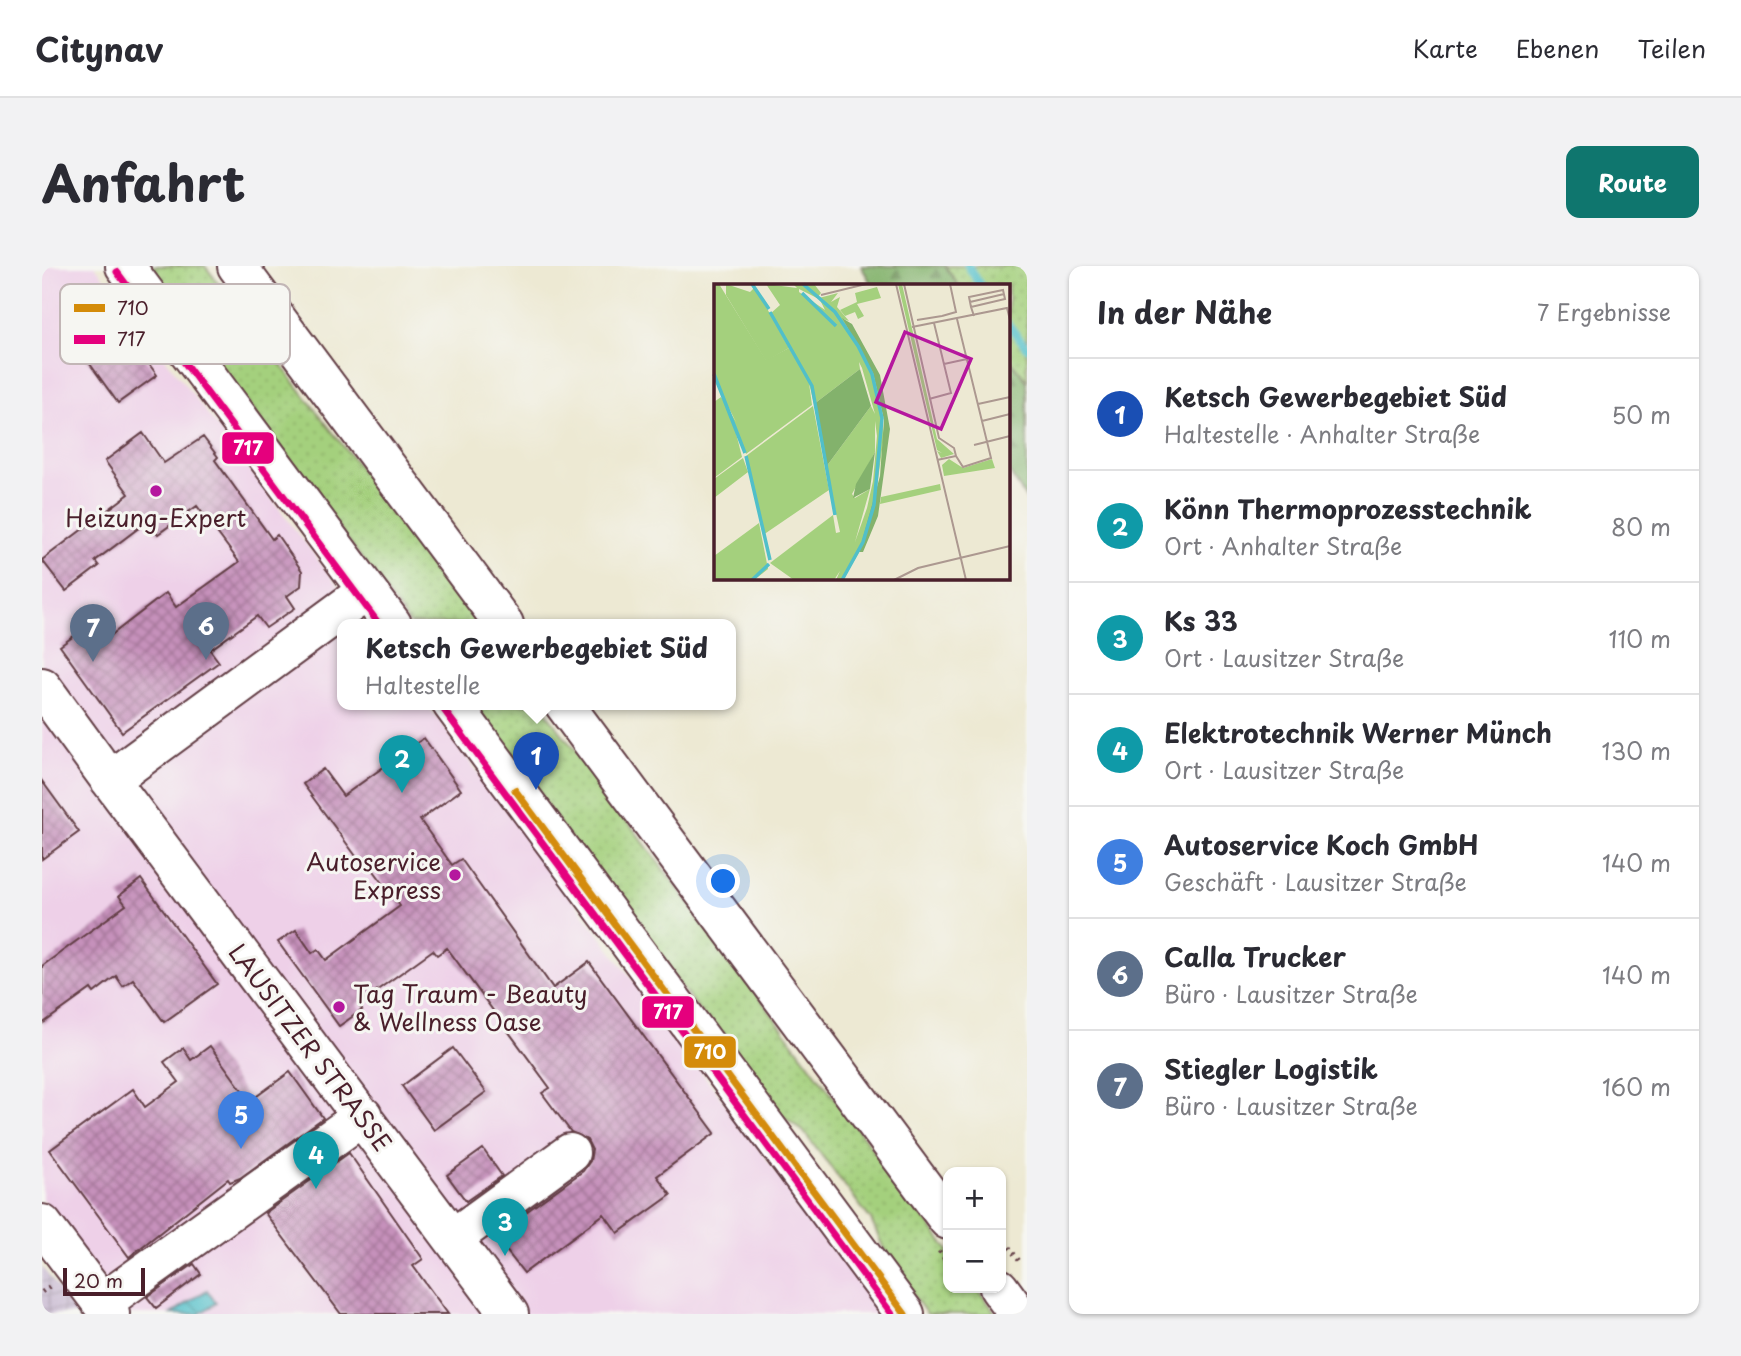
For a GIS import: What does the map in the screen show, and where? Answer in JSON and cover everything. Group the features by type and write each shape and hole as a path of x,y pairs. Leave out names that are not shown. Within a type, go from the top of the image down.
{"street":[{"path":"125,266 138,284"},
{"path":"237,266 250,284"},
{"path":"290,337 500,619"},
{"path":"198,364 388,619"},
{"path":"110,780 367,591"},
{"name":"LAUSITZER STRASSE","path":"42,687 509,1314"},
{"path":"456,710 905,1314"},
{"path":"568,710 943,1213"},
{"path":"42,1224 106,1308 363,1116"},
{"path":"453,1238 570,1153"},
{"path":"1003,1293 1018,1314"}],"path":[{"path":"1006,1243 1027,1271"}],"shaded area":[{"path":"42,266 95,266 109,284 60,284 60,364 169,364 363,619 337,619 337,710 431,710 882,1314 129,1314 42,1199"},
{"path":"42,1267 67,1300 77,1314 42,1314"}],"green space":[{"path":"146,266 205,266 219,284 159,284"},
{"path":"861,266 945,266 957,284 871,284"},
{"path":"945,266 1027,266 1027,381 1010,360 1010,284 957,284"},
{"path":"1010,360 1027,381 1027,500 1010,473"},
{"path":"218,364 280,364 476,619 406,619"},
{"path":"474,710 544,710 943,1243 943,1293 981,1293 996,1314 927,1314 893,1269 871,1220 803,1131 772,1108"}],"water":[{"path":"207,1290 216,1303 199,1314 171,1314"}],"building":[{"path":"90,364 149,364 157,375 118,403"},
{"path":"143,433 164,463 203,437 218,457 215,460 272,539 277,535 302,571 301,586 287,596 295,608 266,628 257,616 210,650 219,662 122,732 60,646 92,623 100,623 110,636 166,593 176,607 239,562 197,506 158,534 148,521 95,561 99,566 66,591 42,560 129,494 105,461"},
{"path":"424,738 461,790 420,820 452,865 461,859 553,988 589,962 715,1133 657,1176 671,1195 618,1233 604,1214 524,1273 494,1235 583,1171 590,1161 592,1150 587,1140 571,1132 542,1093 550,1088 447,948 437,955 433,950 358,1004 362,1010 339,1026 278,942 296,930 312,953 318,949 326,960 400,906 366,860 361,863 303,784 323,769 343,796"},
{"path":"42,781 79,832 42,859"},
{"path":"141,879 217,984 164,1022 133,979 123,986 116,976 94,993 91,989 42,1024 42,966 126,905 119,896"},
{"path":"210,1046 250,1101 290,1072 323,1118 240,1178 230,1182 228,1179 129,1257 50,1150 133,1089 145,1107 179,1082 164,1062 183,1048 191,1060"},
{"path":"453,1048 486,1092 434,1130 402,1086"},
{"path":"483,1149 502,1176 466,1201 447,1175"},
{"path":"349,1153 423,1259 413,1266 448,1314 341,1314 265,1213"},
{"path":"194,1264 201,1274 156,1308 147,1297"}],"waterway":[{"path":"968,266 979,284"},
{"path":"1010,327 1027,348"}],"transit line":[{"name":"717","path":"117,272 126,284"},
{"name":"717","path":"185,364 375,619"},
{"name":"717","path":"444,710 892,1314"},
{"name":"710","path":"515,790 905,1314"}],"place":[{"name":"Heizung-Expert","path":"156,491"},
{"name":"Calla Trucker","path":"206,660"},
{"name":"Stiegler Logistik","path":"93,662"},
{"name":"Ketsch Gewerbegebiet Süd","path":"536,790"},
{"name":"Könn Thermoprozesstechnik","path":"402,793"},
{"name":"Autoservice Express","path":"455,875"},
{"name":"Tag Traum - Beauty & Wellness Oase","path":"339,1007"},
{"name":"Autoservice Koch GmbH","path":"241,1149"},
{"name":"Elektrotechnik Werner Münch","path":"316,1189"},
{"name":"Ks 33","path":"505,1256"}]}
